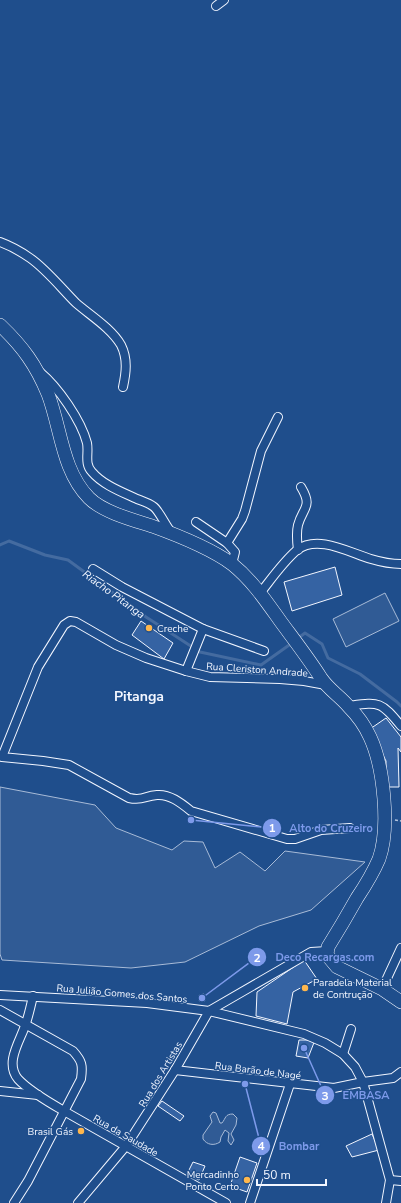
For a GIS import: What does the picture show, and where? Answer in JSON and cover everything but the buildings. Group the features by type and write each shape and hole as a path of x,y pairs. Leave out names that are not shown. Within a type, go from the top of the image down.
{"main road":[{"path":"0,325 17,342 36,369 48,396 67,460 78,484 90,500 111,512 171,533 232,564 261,592 311,661 326,685 349,706 370,736 380,762 383,788 383,839 379,858 371,876 327,951 330,960 337,967 382,989 401,1002"}],"street":[{"path":"216,6 224,0"},
{"path":"0,242 13,247 31,258 77,304 114,336 121,346 126,359 126,373 123,387"},
{"path":"36,369 48,379 62,396 76,418 87,442 87,460 89,468 93,473 108,484 154,507 171,533"},
{"path":"227,544 242,519 261,451 278,418"},
{"path":"298,550 298,526 307,505 306,496 301,487"},
{"path":"196,522 227,544 235,552 232,564"},
{"path":"261,592 285,563 305,545 316,544 338,546 390,564 401,564"},
{"path":"94,569 122,587 203,629 264,651"},
{"name":"Rua Cleriston Andrade","path":"326,685 280,679 210,677 146,658 116,645 76,622 70,621 64,625 38,667 1,758 43,761 69,765 129,798 139,800 157,795 172,798 179,801 191,811 287,839 295,839 321,830 350,828"},
{"path":"186,671 203,629"},
{"path":"349,706 372,703 379,704 391,713 401,726"},
{"path":"382,989 401,948"},
{"path":"209,1011 311,952 327,951"},
{"name":"Rua Julião Gomes dos Santos","path":"0,995 147,1003 209,1011 304,1034 343,1054 355,1067 363,1082 390,1180"},
{"path":"26,1024 33,996"},
{"path":"0,1010 73,1051 80,1059 83,1067 81,1079 28,1181 14,1203"},
{"name":"Rua dos Artistas","path":"78,1203 126,1146 175,1070 209,1011"},
{"name":"Rua da Saudade","path":"26,1024 14,1050 13,1066 18,1079 38,1095 64,1111 226,1203"},
{"path":"343,1054 351,1029"},
{"name":"Rua Barão de Nagé","path":"175,1070 334,1088 393,1078 401,1072"},
{"path":"250,1203 290,1084"},
{"path":"0,1091 38,1095"},
{"path":"386,1203 390,1180 401,1181"}],"shaded area":[{"path":"385,593 399,621 346,647 333,619"},
{"path":"0,787 95,805 116,828 172,850 184,841 203,842 215,868 240,852 265,871 285,851 365,862 311,910 259,926 185,962 131,968 2,960 0,954"},
{"path":"213,1112 216,1113 220,1123 222,1123 228,1115 233,1114 237,1118 236,1125 231,1134 234,1140 231,1145 228,1141 229,1133 225,1130 220,1142 218,1143 209,1144 203,1139 203,1135 212,1122 210,1116"}],"waterway":[{"name":"Riacho Pitanga","path":"0,545 9,541 45,555 68,560 146,617 200,652 261,665 292,643"},
{"name":"Riacho Pitanga","path":"297,639 305,633 322,644 328,658 360,674 401,706"}],"place":[{"name":"Creche","path":"149,628"},
{"name":"Alto do Cruzeiro","path":"191,820"},
{"name":"Paradela Material de Contrução","path":"305,988"},
{"name":"Deco Recargas.com","path":"202,998"},
{"name":"EMBASA","path":"304,1048"},
{"name":"Bombar","path":"245,1084"},
{"name":"Brasil Gás","path":"81,1131"},
{"name":"Mercadinho Ponto Certo","path":"247,1180"}],"district":[{"name":"Pitanga","path":"139,696"}]}
